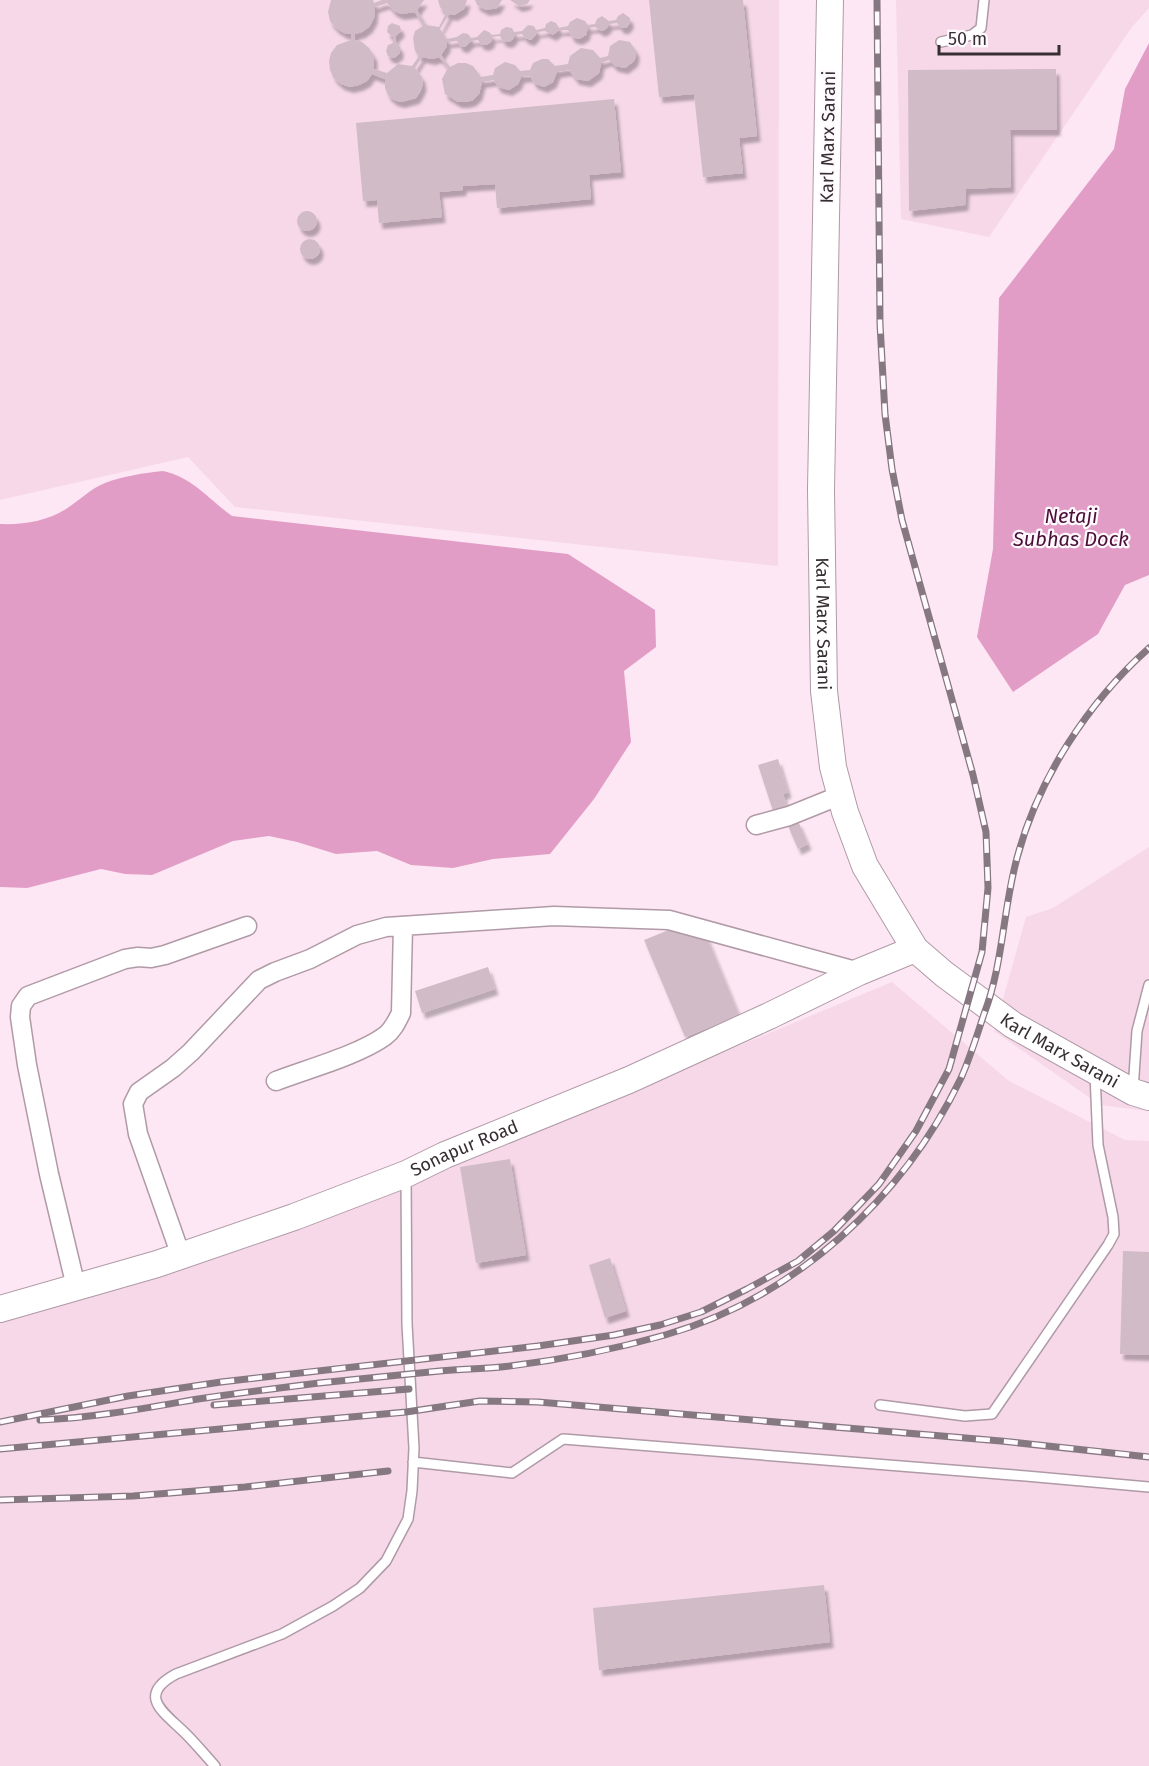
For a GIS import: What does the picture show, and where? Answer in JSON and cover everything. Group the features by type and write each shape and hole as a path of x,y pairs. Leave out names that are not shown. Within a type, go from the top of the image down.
{"main road":[{"name":"Karl Marx Sarani","path":"830,0 821,490 824,691 833,766 841,795 865,866 915,949 944,974 1013,1025 1141,1094"},
{"name":"Sonapur Road","path":"0,1309 181,1256 294,1217 406,1174 445,1155 629,1080 859,972 915,949"}],"street":[{"path":"756,825 781,819 841,795"},
{"path":"181,1256 138,1134 133,1104 139,1092 191,1052 260,980 310,959 357,935 386,927 554,916 669,920 859,972"},
{"path":"76,1287 29,1076 20,1017 21,1006 28,996 125,959 165,955 247,926"},
{"path":"276,1081 368,1046 387,1035 395,1025 400,1013 403,926"}],"lane":[{"path":"941,42 972,35 981,28 984,0"},
{"path":"1141,1094 1137,1031 1149,985"},
{"path":"880,1405 964,1416 992,1414 1108,1245 1114,1234 1113,1217 1098,1145 1095,1071"},
{"path":"215,1766 187,1734 158,1707 155,1699 156,1689 176,1674 282,1634 360,1588 386,1561 408,1519 413,1462 407,1324 406,1174"},
{"path":"413,1462 512,1473 563,1439 1149,1487"}],"shaded area":[{"path":"0,0 779,0 778,566 235,507 188,457 0,500"},
{"path":"896,0 1149,0 1149,8 1132,27 989,237 901,219"},
{"path":"1149,847 1149,1111 1100,1105 994,1031 1026,917 1053,908"},
{"path":"892,982 1009,1081 1125,1140 1149,1141 1149,1766 0,1766 0,1322 195,1264 449,1166"}],"water":[{"name":"Netaji Subhas Dock","path":"1149,43 1149,575 1125,585 1098,634 1013,692 977,637 993,549 999,298 1114,149 1125,89"},
{"path":"163,471 192,484 232,516 568,554 655,610 656,647 624,671 631,742 594,799 550,854 493,859 453,868 411,865 377,851 336,854 269,836 233,841 152,875 125,874 101,869 27,888 0,887 0,524 26,523 43,519 66,509 105,483 119,478"}],"building":[{"path":"331,0 373,0 374,3 382,0 424,0 417,10 426,25 439,27 446,13 440,7 438,0 467,0 464,9 454,15 449,14 440,29 447,39 463,33 468,34 471,38 477,37 484,30 492,35 500,34 501,30 506,27 512,28 514,32 522,31 528,25 534,26 536,30 545,28 546,24 551,21 559,28 568,26 577,18 588,25 595,24 602,16 609,21 616,20 623,13 630,18 630,23 626,28 621,28 617,23 609,24 602,31 595,27 588,28 586,35 579,39 572,37 568,30 559,30 553,35 545,31 537,32 531,40 522,34 515,35 509,42 503,41 500,36 492,37 491,42 486,45 481,44 478,40 471,41 465,47 460,46 457,41 447,42 441,55 450,67 458,63 466,63 473,66 481,77 493,75 495,68 505,62 515,65 520,71 530,70 533,63 542,59 548,59 555,66 568,64 570,56 581,48 593,50 600,58 608,56 610,46 619,40 630,42 636,51 636,56 634,61 625,68 615,66 609,60 601,63 599,73 588,81 576,79 569,70 557,72 553,82 544,87 534,83 530,76 521,77 518,84 509,90 498,87 494,80 482,82 479,94 473,100 466,102 458,102 445,94 442,79 448,68 439,57 432,59 422,57 415,68 422,77 423,85 420,92 416,98 401,102 388,95 385,79 372,74 367,81 350,87 334,78 330,70 331,53 337,45 351,40 351,34 336,28 330,21 328,12","holes":["387,3 394,11 401,14 415,12 423,26 415,31 413,38 415,51 419,56 412,66 398,64 387,73 374,69 374,56 362,42 355,40 355,34 369,27 374,18 375,7"]},
{"path":"475,0 502,0 497,8 486,10 477,5"},
{"path":"510,0 530,0 527,4 519,6"},
{"path":"649,0 743,0 757,136 739,138 743,173 703,177 694,94 659,97"},
{"path":"392,23 400,26 401,31 395,37 400,53 394,58 388,56 386,51 388,45 393,43 393,37 387,32 388,26"},
{"path":"1056,69 1057,130 1010,130 1011,187 966,189 965,205 909,211 908,70"},
{"path":"614,99 621,172 589,175 591,199 497,208 495,184 463,186 463,190 439,192 442,217 379,223 377,200 363,201 356,123"},
{"path":"307,211 314,214 317,221 314,228 307,231 300,228 297,221 300,214"},
{"path":"310,239 317,242 320,249 317,256 310,259 303,256 300,249 303,242"},
{"path":"778,759 788,792 783,794 787,806 773,811 758,765"},
{"path":"798,821 808,844 798,849 788,826"},
{"path":"676,927 706,935 739,1015 685,1037 644,940"},
{"path":"488,967 495,989 422,1013 415,991"},
{"path":"510,1159 526,1255 476,1263 460,1167"},
{"path":"1123,1251 1149,1252 1149,1355 1120,1354"},
{"path":"610,1258 626,1311 605,1318 589,1265"},
{"path":"824,1585 830,1642 599,1670 593,1608"}],"railway":[{"path":"0,1422 128,1396 221,1382 538,1346 614,1335 660,1325 701,1312 798,1261 834,1231 879,1184 916,1131 949,1069 982,952 988,888 986,832 973,775 902,520 885,414 880,324 877,0"},
{"path":"40,1420 100,1415 319,1383 501,1367 583,1354 665,1335 712,1318 758,1296 800,1269 840,1238 876,1203 908,1164 937,1122 961,1078 990,995 999,957 1012,877 1026,829 1038,799 1052,771 1086,717 1106,692 1149,648"},
{"path":"214,1405 409,1389"},
{"path":"0,1449 406,1412 480,1401 538,1402 1001,1441 1149,1457"},
{"path":"0,1500 133,1496 245,1487 388,1471"}]}
